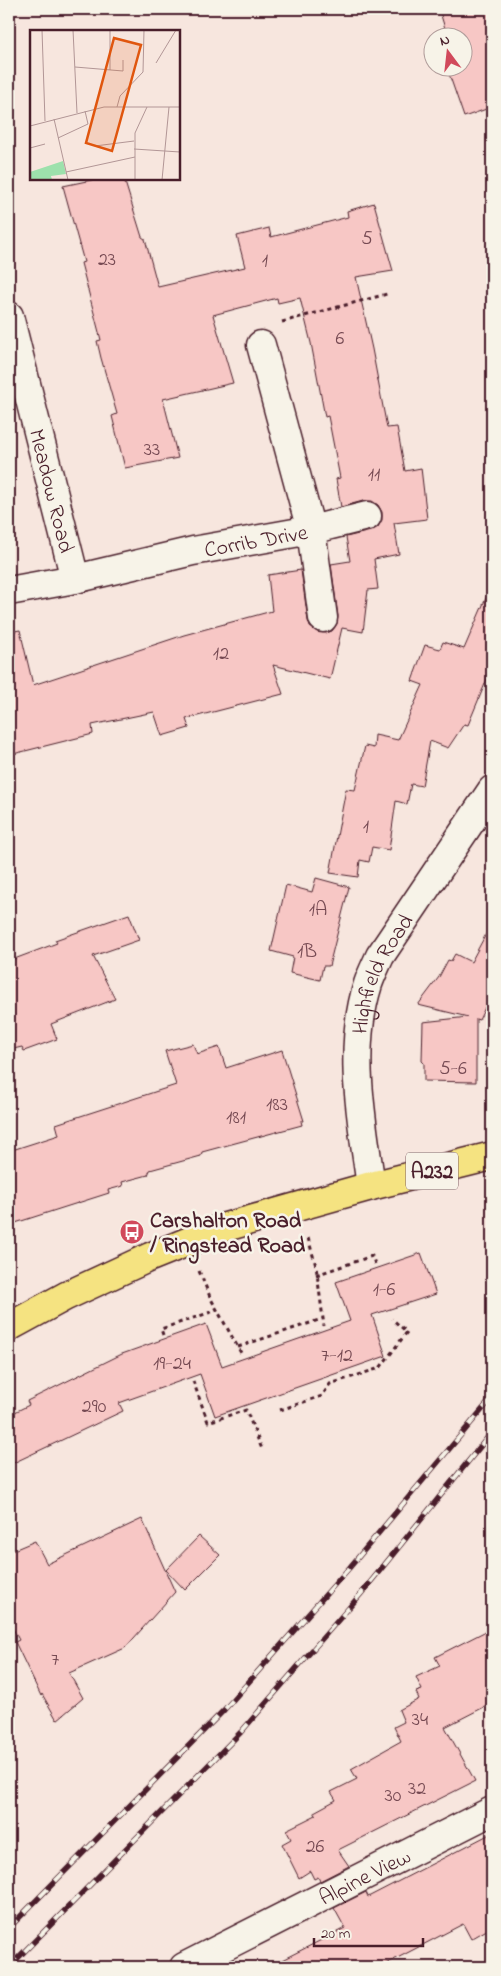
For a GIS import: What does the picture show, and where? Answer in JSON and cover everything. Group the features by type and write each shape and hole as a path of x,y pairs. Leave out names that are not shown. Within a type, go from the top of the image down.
{"highway":[{"name":"A232","path":"9,1327 66,1296 222,1228 296,1206 492,1156"}],"street":[{"name":"Meadow Road","path":"9,316 75,579"},
{"name":"Corrib Drive","path":"9,591 75,579 192,551 311,530 261,345"},
{"path":"323,618 311,530 367,516"},
{"name":"Highfield Road","path":"372,1186 361,1116 358,1074 361,1016 368,985 380,956 492,790"},
{"name":"Alpine View","path":"184,1967 492,1811"}],"path":[{"path":"261,345 274,324 387,294"},
{"path":"296,1206 311,1249 324,1326"},
{"path":"188,1242 202,1279 241,1353"},
{"path":"316,1275 372,1256 375,1264"},
{"path":"163,1335 161,1329 217,1310"},
{"path":"238,1348 322,1318"},
{"path":"280,1410 322,1396 330,1384 380,1368 407,1332 392,1319"},
{"path":"193,1381 208,1422 246,1410 262,1450"}],"building":[{"path":"439,9 492,9 492,107 464,117 450,78 474,78 474,28 445,28"},
{"path":"91,180 124,180 142,237 145,239 158,287 245,267 237,236 269,228 271,237 348,217 347,211 374,203 393,271 356,277 387,428 397,427 405,471 421,468 427,519 394,523 399,554 374,559 378,589 368,590 363,632 342,628 330,679 273,665 283,694 186,719 189,728 162,736 154,712 92,725 93,734 9,755 9,632 20,630 33,685 184,635 272,611 268,575 301,570 310,627 317,632 326,633 332,631 337,624 338,616 331,564 350,561 346,537 371,531 378,527 382,520 382,512 378,505 372,501 363,501 341,507 336,479 340,478 328,416 325,417 311,343 300,298 278,303 277,298 213,315 233,383 163,399 178,458 125,468 112,416 117,414 101,358 97,341 101,340 81,263 84,262 63,186"},
{"path":"492,584 492,667 468,725 464,724 448,748 430,741 422,786 411,784 407,804 396,801 389,850 372,847 369,862 360,860 358,877 330,873 346,789 355,790 365,746 374,748 375,735 398,740 423,685 412,681 425,645 440,649 443,642 464,649"},
{"path":"316,878 349,887 329,966 323,966 320,980 290,973 293,957 271,951 286,885 312,892"},
{"path":"129,914 139,940 93,956 115,999 51,1024 57,1039 24,1051 22,1047 9,1050 9,961 57,943 55,940"},
{"path":"492,923 492,993 479,1020 476,1019 476,1082 424,1081 424,1063 422,1061 423,1022 468,1017 418,1005 439,977 448,960 451,961 455,954 471,962"},
{"path":"193,1044 197,1054 219,1047 226,1068 282,1050 304,1121 301,1121 302,1125 202,1152 201,1156 150,1170 148,1175 122,1182 123,1186 108,1190 109,1193 9,1225 9,1151 59,1135 56,1124 176,1085 165,1051"},
{"path":"421,1253 436,1294 372,1315 386,1356 215,1416 200,1374 119,1403 123,1411 9,1465 9,1415 29,1405 27,1401 122,1354 206,1324 222,1366 350,1321 336,1282"},
{"path":"142,1519 175,1592 125,1648 69,1673 83,1698 57,1720 42,1694 41,1696 15,1642 19,1640 9,1621 9,1552 35,1541 47,1564"},
{"path":"199,1536 220,1555 185,1590 166,1570"},
{"path":"492,1628 492,1703 445,1727 475,1781 338,1850 349,1866 320,1881 318,1877 314,1879 310,1871 299,1878 282,1844 291,1839 286,1830 316,1815 314,1812 336,1800 331,1792 357,1779 351,1769 401,1741 394,1727 404,1722 399,1710 419,1699 416,1692 422,1690 416,1677 440,1666 435,1657"},
{"path":"492,1833 492,1927 471,1939 463,1924 380,1967 268,1967 345,1928 334,1908 366,1892 368,1897"}],"railway":[{"path":"9,1928 224,1710 350,1567 492,1398"},
{"path":"9,1967 241,1732 360,1595 492,1432"}],"place":[{"name":"Carshalton Road / Ringstead Road","path":"132,1232"}]}
